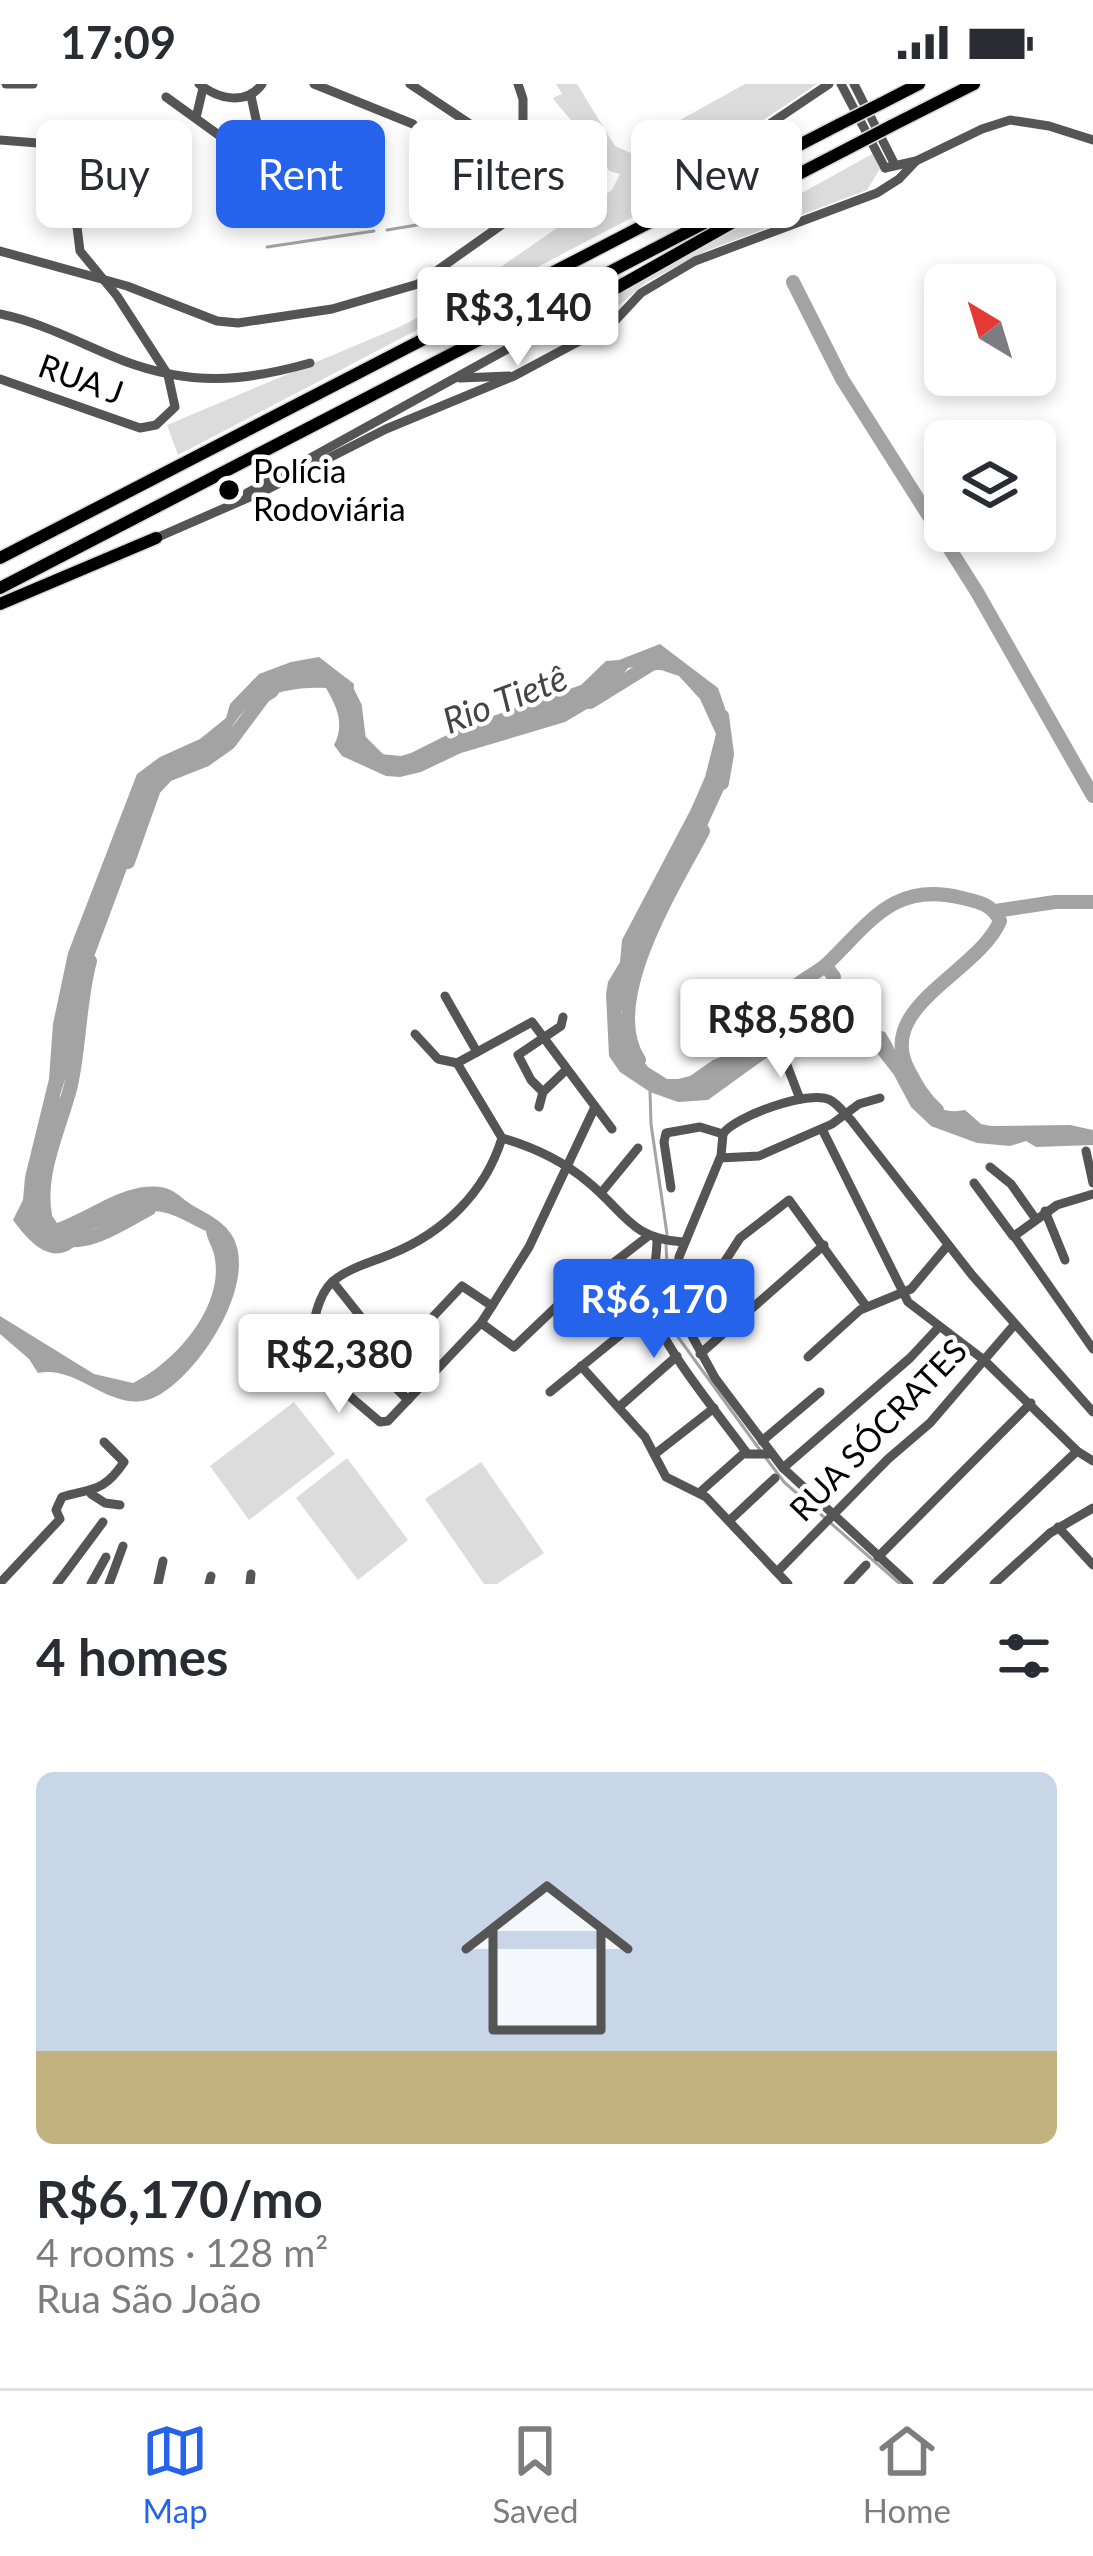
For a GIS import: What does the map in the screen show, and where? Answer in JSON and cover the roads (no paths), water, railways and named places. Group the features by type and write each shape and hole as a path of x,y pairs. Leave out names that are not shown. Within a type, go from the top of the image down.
{"highway":[{"path":"802,144 919,84"},
{"path":"802,173 974,84"},
{"path":"959,92 988,84"},
{"path":"558,269 631,225"},
{"path":"0,558 638,228"},
{"path":"0,588 697,228"},
{"path":"596,321 592,311 602,296 723,228"},
{"path":"0,604 156,538"}],"street":[{"path":"6,84 32,85"},
{"path":"196,118 201,86 224,96 251,96 262,84"},
{"path":"314,84 334,88 409,122"},
{"path":"410,84 464,120"},
{"path":"518,84 523,120"},
{"path":"842,84 889,166"},
{"path":"854,84 889,166 889,186"},
{"path":"775,120 824,87 849,96"},
{"path":"166,97 245,154 262,147 251,96"},
{"path":"889,166 916,161 1010,120 1093,140"},
{"path":"0,140 36,143"},
{"path":"156,538 386,429 514,376 613,323 641,293 694,261 866,197 889,186 916,161"},
{"path":"866,197 889,166"},
{"path":"79,228 78,246 168,375"},
{"path":"0,251 101,278 226,323 332,309 428,280 499,228"},
{"path":"217,511 602,296"},
{"path":"573,312 613,323"},
{"path":"0,314 33,322 168,375 243,379 310,363"},
{"name":"RUA J","path":"0,379 140,428 156,425 173,411 176,402 168,375"},
{"path":"454,378 514,376"},
{"path":"445,996 477,1052"},
{"path":"544,1091 531,1080 518,1055 561,1026 563,1017"},
{"path":"415,1034 438,1060 457,1063 532,1022 612,1129"},
{"path":"785,1060 800,1099"},
{"path":"457,1063 502,1138 565,1166 655,1239 680,1242"},
{"path":"538,1107 544,1091 566,1070"},
{"path":"718,1161 759,1156 848,1116 859,1104 880,1098"},
{"path":"762,1441 700,1354 685,1323 676,1292 680,1242 718,1161 729,1125 800,1099 828,1099 848,1116 948,1245 1093,1412"},
{"path":"502,1138 485,1178 443,1224 406,1248 358,1266 333,1282 316,1311 307,1360 380,1422 388,1421 481,1323 530,1247 594,1109"},
{"path":"671,1188 664,1135 688,1128 723,1134"},
{"path":"822,1129 870,1220 902,1295 984,1360 1077,1451 1093,1460"},
{"path":"601,1193 638,1148"},
{"path":"1086,1151 1093,1183"},
{"path":"989,1166 1040,1215 1065,1260"},
{"path":"974,1183 1093,1349"},
{"path":"1014,1236 1040,1215 1093,1194"},
{"path":"685,1323 740,1238 788,1200 794,1202 866,1306"},
{"path":"655,1239 652,1309 677,1356 714,1408 760,1453 783,1468 828,1520 909,1584"},
{"path":"481,1323 514,1347 556,1307 655,1239"},
{"path":"700,1354 824,1245"},
{"path":"808,1357 866,1306 902,1295 948,1245"},
{"path":"333,1282 394,1358 424,1383"},
{"path":"394,1358 462,1286 492,1306"},
{"path":"550,1392 652,1309"},
{"path":"365,1323 347,1340 408,1400"},
{"name":"RUA SÓCRATES","path":"777,1572 930,1423 1015,1324"},
{"path":"783,1468 938,1328"},
{"path":"619,1407 677,1356"},
{"path":"581,1366 655,1454 666,1477 699,1493 788,1584"},
{"path":"699,1493 760,1453 762,1441 820,1392"},
{"path":"878,1556 1031,1403"},
{"path":"655,1454 714,1408"},
{"path":"0,1583 58,1514 62,1497 91,1494 115,1476 124,1462 104,1442"},
{"path":"937,1584 1077,1451"},
{"path":"729,1521 775,1478"},
{"path":"91,1494 120,1505"},
{"path":"1001,1582 1058,1527 1093,1508"},
{"path":"57,1584 104,1522"},
{"path":"1058,1527 1093,1564"},
{"path":"110,1584 123,1546"},
{"path":"91,1584 106,1557"},
{"path":"158,1584 163,1562"},
{"path":"848,1584 866,1564"}],"waterway":[{"path":"387,230 409,226"},
{"path":"267,247 374,231"},
{"path":"793,282 842,379 977,592 1093,796"},
{"name":"Rio Tietê","path":"590,702 653,663 665,663"},
{"name":"Rio Tietê","path":"344,685 355,707 359,740 383,764"},
{"name":"Rio Tietê","path":"128,862 154,789 167,775 205,760 229,743 272,691"},
{"name":"Rio Tietê","path":"722,716 727,754 722,783"},
{"name":"Rio Tietê","path":"639,1060 629,1035 635,976 660,912 703,831"},
{"name":"Rio Tietê","path":"749,1056 797,985 886,908 919,895 974,901 989,907 1000,921 988,940 916,1009 905,1028 902,1048 909,1071 937,1110"},
{"path":"995,911 1093,902"},
{"name":"Rio Tietê","path":"45,1215 44,1182 71,1085 90,961"},
{"path":"823,1012 834,977 826,966"},
{"path":"650,1092 667,1234"},
{"name":"Rio Tietê","path":"59,1238 93,1237 149,1209"},
{"path":"666,1244 670,1326 760,1450"},
{"path":"766,1458 784,1482 900,1584"}],"place":[{"name":"Polícia Rodoviária","path":"229,490"}]}
